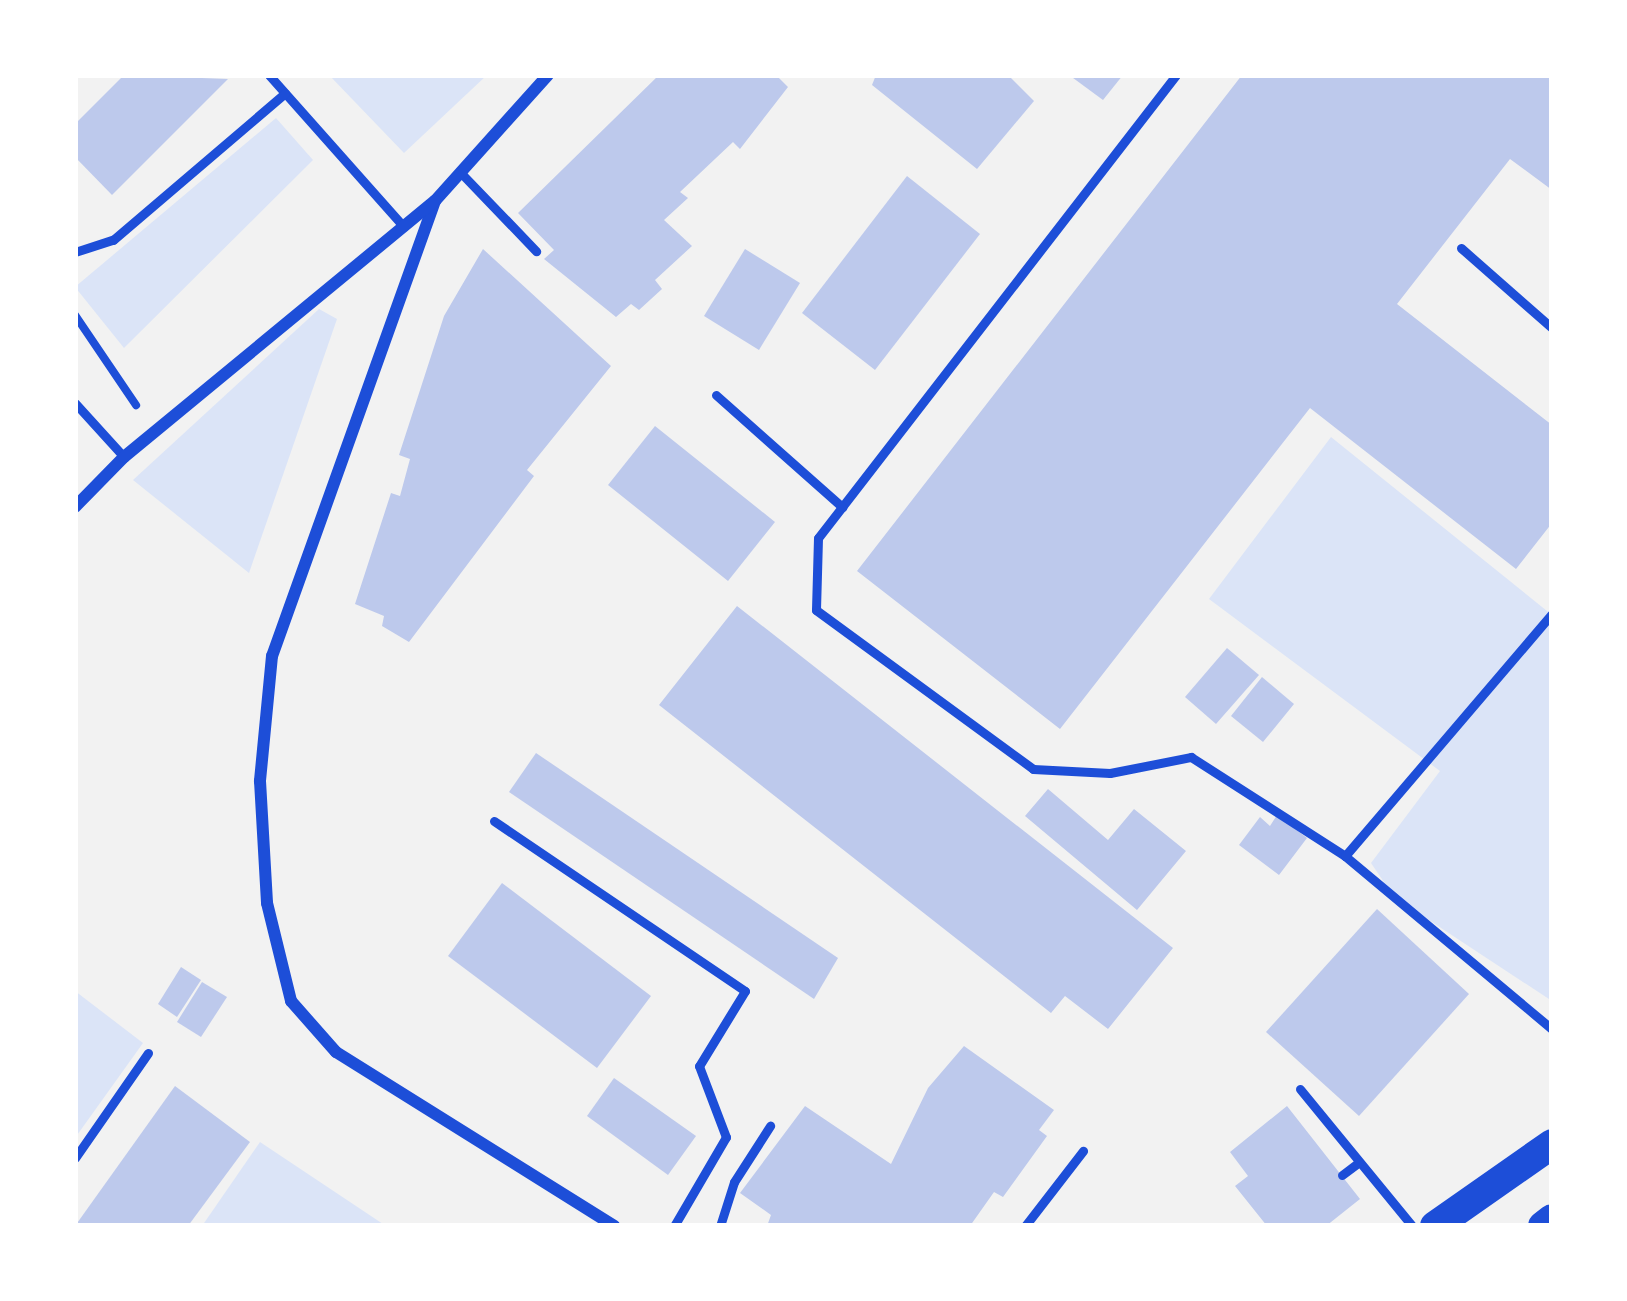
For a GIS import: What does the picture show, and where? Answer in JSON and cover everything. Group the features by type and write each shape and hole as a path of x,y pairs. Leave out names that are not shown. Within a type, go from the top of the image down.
{"main road":[{"path":"1435,1226 1552,1144"},
{"path":"1543,1226 1552,1219"}],"street":[{"path":"75,507 124,457 435,201 548,75"},
{"path":"435,201 272,656 260,781 267,903 291,1001 336,1052 614,1226"}],"lane":[{"path":"269,75 404,227"},
{"path":"1176,75 818,538 816,610 1033,769 1110,773 1192,757 1345,856 1552,1029"},
{"path":"75,252 113,240 285,92"},
{"path":"460,172 536,251"},
{"path":"1461,248 1552,328"},
{"path":"716,395 842,506"},
{"path":"75,403 124,457"},
{"path":"1345,856 1552,614"},
{"path":"494,821 745,991 699,1066 726,1137 674,1226"},
{"path":"75,1158 148,1053"},
{"path":"1300,1089 1412,1226"},
{"path":"720,1226 734,1182 770,1126"},
{"path":"1025,1226 1083,1151"},
{"path":"1342,1175 1359,1162"}],"path":[{"path":"75,315 136,405"}],"shaded area":[{"path":"329,75 487,75 404,153"},
{"path":"276,118 313,160 124,348 75,287"},
{"path":"319,309 337,319 249,573 133,480"},
{"path":"1331,437 1552,615 1552,1001 1394,897 1371,863 1440,771 1209,599"},
{"path":"75,991 143,1043 75,1138"},
{"path":"260,1142 386,1226 202,1226"}],"building":[{"path":"124,75 228,79 112,195 75,157 75,124"},
{"path":"659,75 776,75 788,87 740,149 733,142 680,192 688,198 664,220 692,246 655,280 662,289 639,310 631,304 616,317 544,259 554,250 518,213"},
{"path":"876,75 1008,75 1034,101 977,169 872,85"},
{"path":"1069,75 1123,75 1103,100"},
{"path":"1242,75 1552,75 1552,190 1510,159 1397,304 1552,425 1552,523 1516,569 1310,408 1060,729 857,571"},
{"path":"907,176 980,234 875,370 802,313"},
{"path":"483,249 611,366 527,470 534,476 409,642 382,626 384,616 355,604 391,493 400,496 410,459 399,455 444,316"},
{"path":"745,249 800,283 759,350 704,316"},
{"path":"655,426 775,522 728,581 608,485"},
{"path":"737,606 1173,948 1108,1029 1065,996 1051,1013 659,705"},
{"path":"1227,648 1259,675 1216,724 1185,697"},
{"path":"1262,677 1294,704 1263,742 1231,716"},
{"path":"536,753 838,958 814,999 509,792"},
{"path":"1048,789 1108,840 1134,809 1186,851 1137,910 1025,816"},
{"path":"1277,815 1307,838 1279,875 1239,845 1260,817 1270,826"},
{"path":"502,883 651,996 597,1068 448,956"},
{"path":"1377,909 1469,994 1359,1116 1266,1032"},
{"path":"181,967 201,980 177,1017 158,1004"},
{"path":"202,982 227,997 201,1037 177,1022"},
{"path":"964,1046 1054,1110 1039,1130 1047,1136 1003,1197 994,1192 970,1226 767,1226 771,1215 740,1193 805,1106 891,1164 928,1088"},
{"path":"614,1078 696,1136 668,1175 587,1116"},
{"path":"175,1086 250,1142 188,1226 75,1226"},
{"path":"1287,1106 1360,1199 1326,1226 1267,1226 1235,1186 1248,1176 1230,1152"}]}
